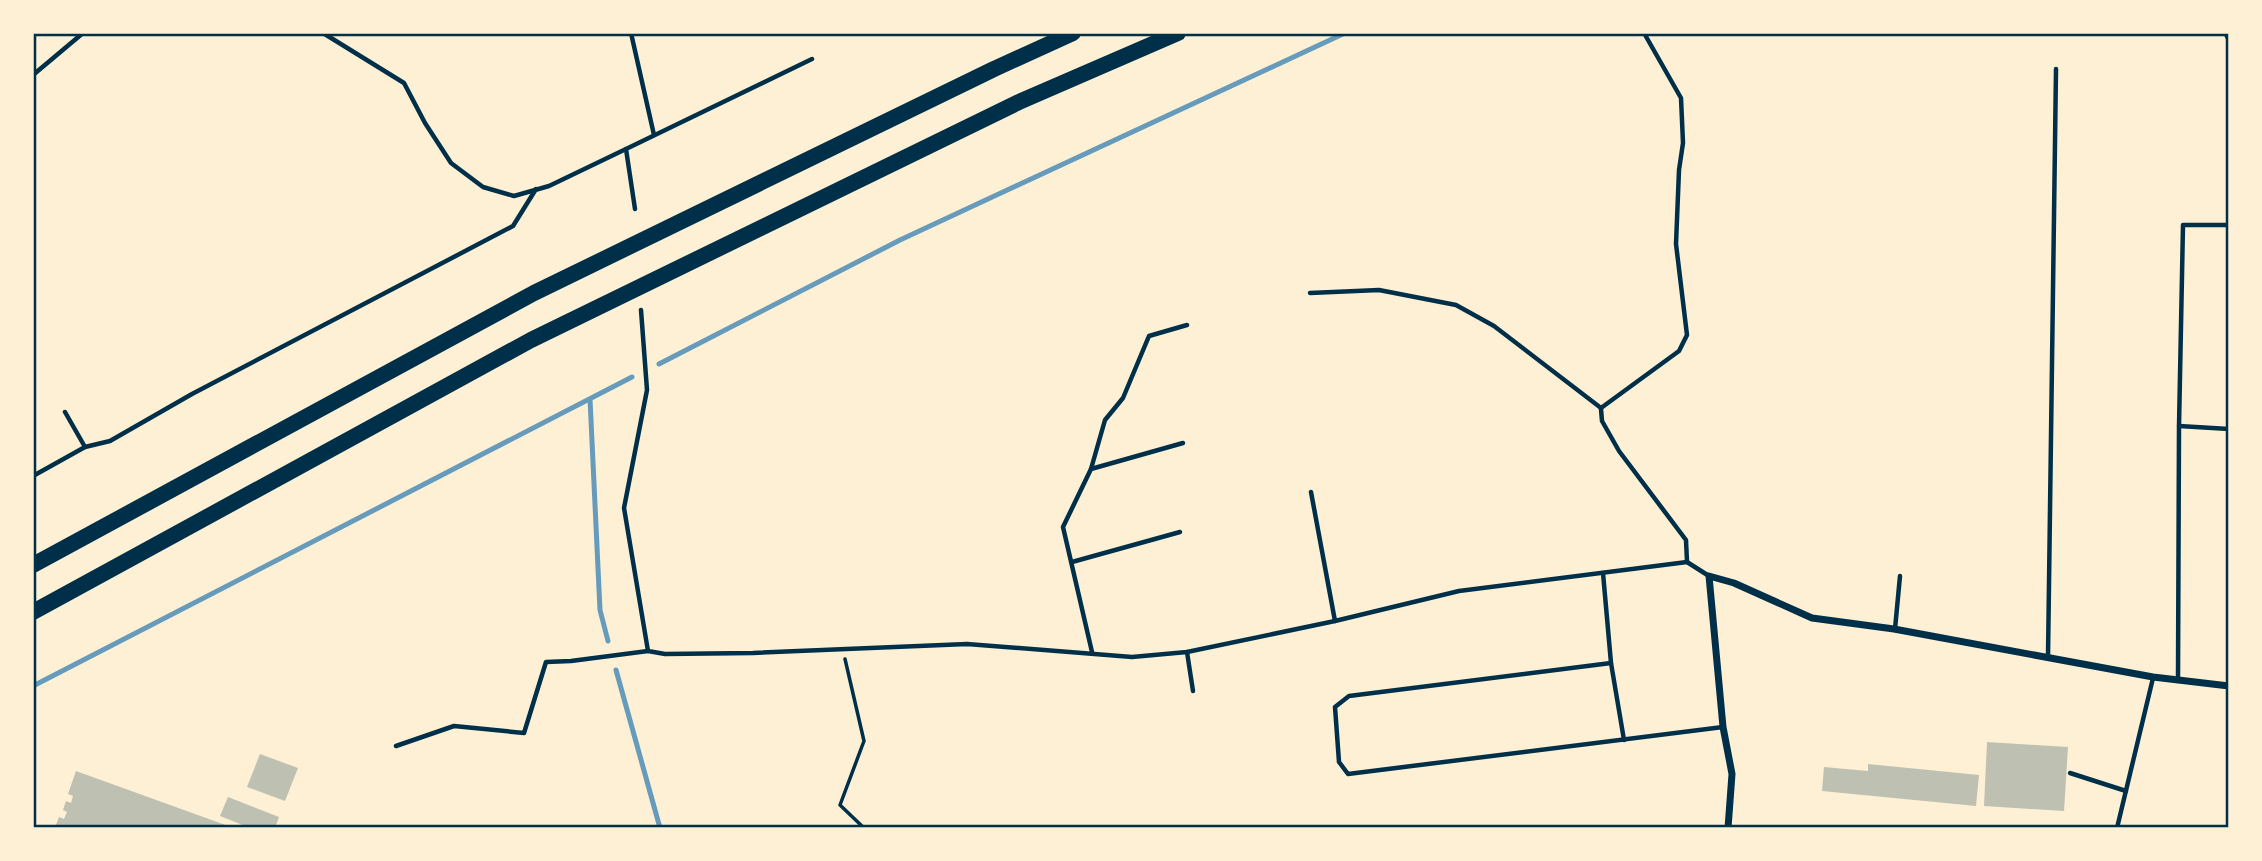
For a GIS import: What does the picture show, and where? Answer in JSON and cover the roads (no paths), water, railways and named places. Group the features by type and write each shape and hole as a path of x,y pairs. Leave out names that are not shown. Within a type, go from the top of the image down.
{"highway":[{"path":"33,565 534,293 981,75 1073,33"},
{"path":"33,612 531,340 1019,102 1178,33"}],"street":[{"path":"1728,828 1732,774 1723,727 1709,576 1734,583 1812,618 1894,629 2153,677 2229,686"}],"lane":[{"path":"33,75 83,33"},
{"path":"323,33 404,83 425,123 451,163 483,187 514,196 626,149 812,59"},
{"path":"631,33 654,135"},
{"path":"1601,408 1679,351 1687,335 1676,244 1679,170 1683,143 1681,98 1644,33"},
{"path":"2048,657 2056,69"},
{"path":"626,149 635,209"},
{"path":"33,476 85,447 110,441 192,394 513,226 536,189"},
{"path":"2178,681 2183,225 2229,225"},
{"path":"1310,293 1379,290 1456,306 1494,326 1601,408 1602,421 1619,451 1686,540 1687,562"},
{"path":"641,310 648,390 624,508 648,651"},
{"path":"1092,652 1063,527 1091,469 1105,421 1123,398 1149,336 1187,325"},
{"path":"65,412 85,447"},
{"path":"2179,426 2229,429"},
{"path":"1091,469 1183,443"},
{"path":"1311,492 1335,621"},
{"path":"1072,562 1181,532"},
{"path":"396,746 454,726 524,733 546,662 648,651 665,654 967,644 1132,657 1188,652 1459,591 1687,562 1709,576"},
{"path":"1603,573 1611,663 1624,740"},
{"path":"1894,629 1900,576"},
{"path":"1188,652 1194,691"},
{"path":"1611,663 1349,696 1335,707 1339,762 1348,774 1723,727"},
{"path":"2117,828 2153,677"},
{"path":"2070,774 2126,790"}],"waterway":[{"path":"659,364 900,240 1345,33"},
{"path":"33,686 632,377"},
{"path":"590,399 600,610 608,641"},
{"path":"616,670 660,828"}]}
